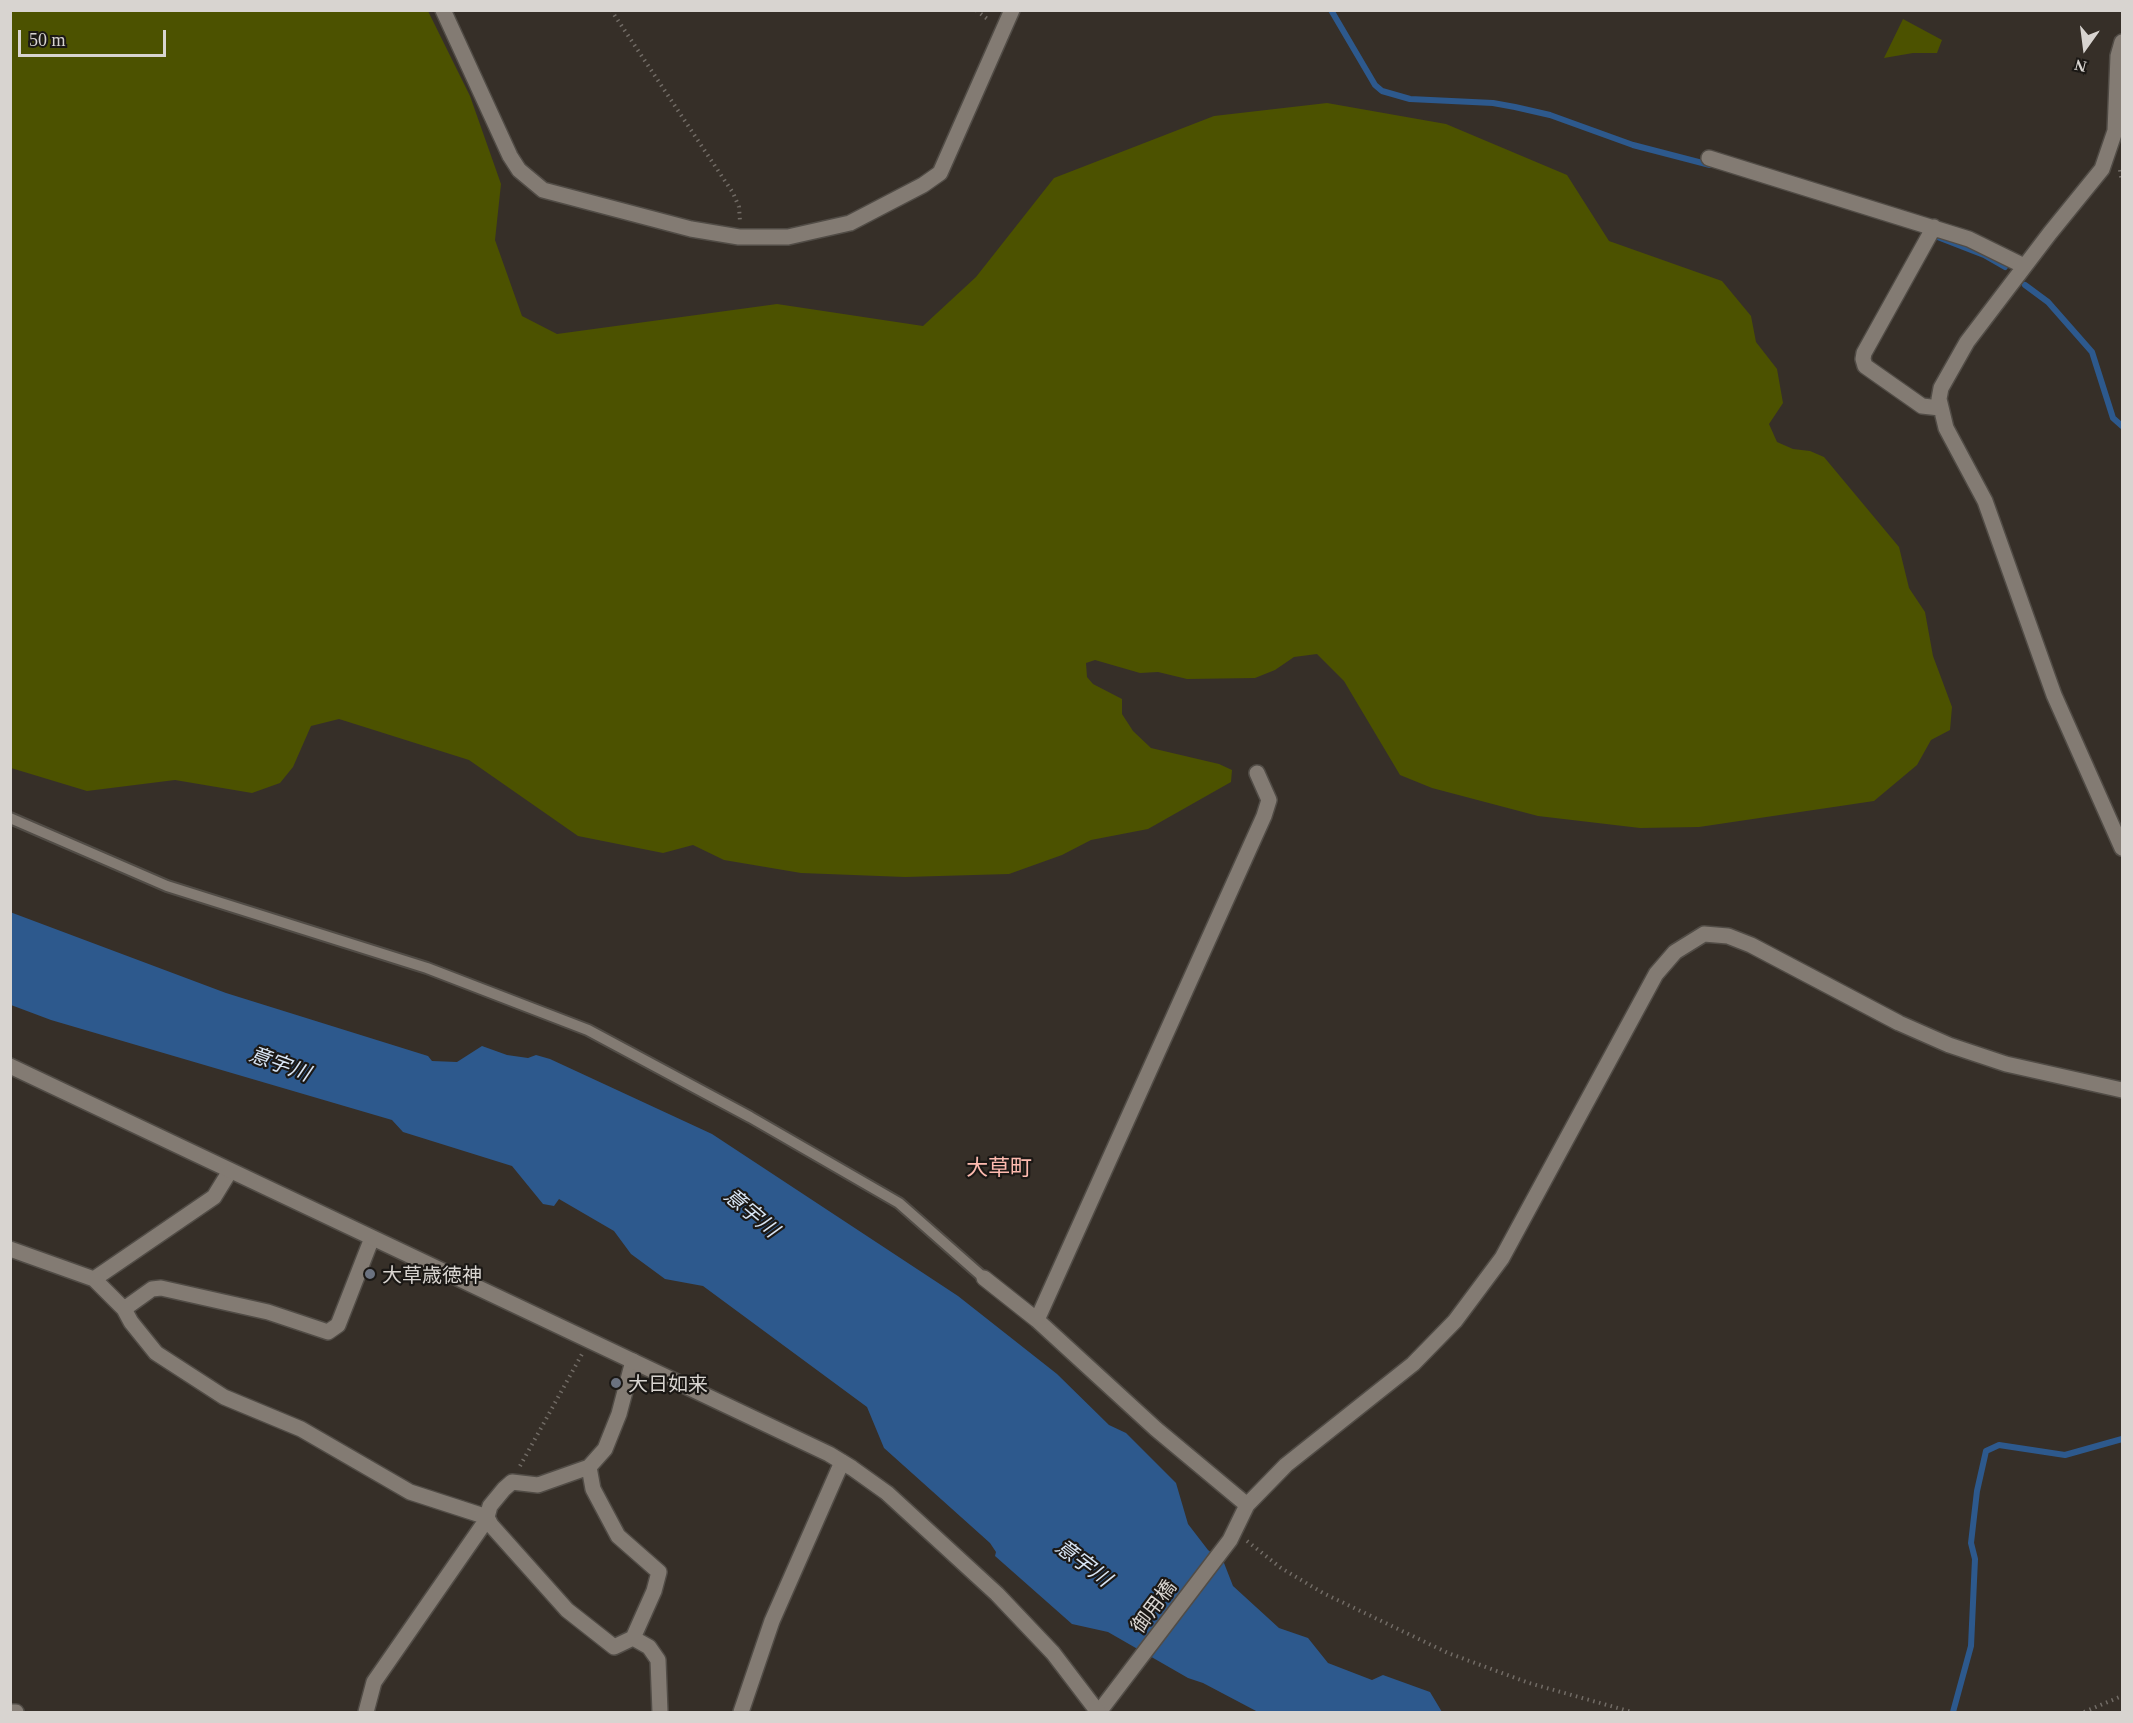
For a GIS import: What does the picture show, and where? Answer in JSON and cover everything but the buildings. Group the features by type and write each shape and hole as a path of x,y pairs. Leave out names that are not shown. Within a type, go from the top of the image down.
{"street":[{"path":"442,10 510,156 519,170 543,190 691,229 739,237 788,237 850,223 923,185 940,173 1012,10"},
{"path":"2122,42 2118,56 2115,131 2110,152 2102,169 2024,266 1968,342 1941,388 1940,408 1946,428 1985,501 2055,695 2122,848"},
{"path":"1709,158 1931,233 1987,246 2024,266"},
{"path":"1931,233 1864,353 1863,359 1865,366 1922,406 1940,408"},
{"path":"1037,1320 1264,816 1269,800 1257,773"},
{"name":"御用橋","path":"1099,1713 1232,1536 1247,1505 1295,1458 1413,1364 1455,1321 1502,1258 1656,974 1675,952 1704,934 1728,936 1750,945 1899,1023 1949,1045 2006,1064 2122,1090"},
{"path":"10,1066 590,1340 842,1462 887,1493 998,1594 1053,1653 1099,1713"},
{"path":"94,1279 214,1197 230,1171"},
{"path":"124,1309 153,1289 160,1288 268,1312 328,1332 338,1325 372,1238"},
{"path":"10,1249 94,1279 124,1309 131,1322 156,1353 224,1397 301,1429 410,1492 487,1517 491,1525 567,1610 614,1647 633,1638 654,1591 659,1572 618,1536 593,1489 589,1467"},
{"path":"984,1278 1037,1320 1156,1429 1247,1505"},
{"path":"366,1713 374,1682 487,1517 490,1506 512,1482 537,1485 589,1467 605,1449 619,1414 633,1361"},
{"path":"741,1713 772,1621 842,1462"},
{"path":"633,1638 649,1647 658,1660 660,1713"},
{"path":"10,1712 15,1713"}],"lane":[{"path":"10,818 167,886 427,968 588,1030 750,1117 899,1203 984,1278"}],"path":[{"path":"611,10 733,193 739,207 739,237"},
{"path":"512,1482 539,1428 590,1340"},
{"path":"1232,1536 1281,1568 1376,1620 1448,1653 1529,1683 1632,1713"},
{"path":"2084,1713 2122,1696"}],"shaded area":[{"path":"10,11 428,11 470,96 501,184 495,240 522,316 557,334 777,304 923,326 976,277 1054,178 1214,116 1327,103 1446,124 1567,175 1609,241 1722,281 1751,316 1756,342 1777,369 1783,403 1769,424 1777,442 1793,449 1810,451 1824,457 1899,547 1909,588 1925,612 1933,656 1952,707 1950,730 1931,740 1917,765 1874,801 1699,827 1640,828 1538,816 1432,788 1400,775 1344,681 1317,654 1294,657 1275,670 1255,678 1187,679 1158,672 1140,673 1095,660 1086,663 1087,677 1093,684 1122,699 1122,714 1133,731 1151,748 1219,764 1232,770 1231,782 1148,829 1091,840 1062,855 1009,874 905,877 801,873 724,860 693,845 663,853 578,836 469,760 339,719 311,726 293,767 280,783 252,793 175,780 87,791 11,768"},
{"path":"1903,19 1942,40 1937,53 1913,53 1884,58"}],"water":[{"name":"意宇川","path":"10,912 226,993 428,1056 432,1061 457,1062 482,1046 507,1055 528,1058 536,1055 550,1059 712,1134 958,1296 1057,1374 1109,1425 1126,1433 1176,1483 1188,1524 1208,1550 1224,1563 1233,1586 1279,1628 1308,1638 1328,1663 1372,1680 1383,1675 1430,1692 1442,1712 1258,1712 1203,1683 1188,1678 1108,1632 1072,1624 995,1556 996,1552 990,1543 884,1448 867,1407 703,1286 665,1279 631,1254 614,1231 559,1199 554,1206 543,1204 512,1166 403,1132 392,1120 51,1020 11,1005"}],"waterway":[{"path":"1331,10 1375,85 1382,91 1410,99 1493,103 1515,107 1550,115 1633,145 1710,165"},
{"path":"1935,236 1984,255 2005,267"},
{"path":"2025,285 2048,302 2092,352 2113,418 2122,426"},
{"path":"1953,1712 1971,1646 1975,1559 1971,1543 1977,1491 1986,1451 1999,1445 2065,1455 2122,1439"}],"place":[{"name":"大草歳徳神","path":"370,1274"},
{"name":"大日如来","path":"616,1383"}],"district":[{"name":"大草町","path":"999,1167"}]}
